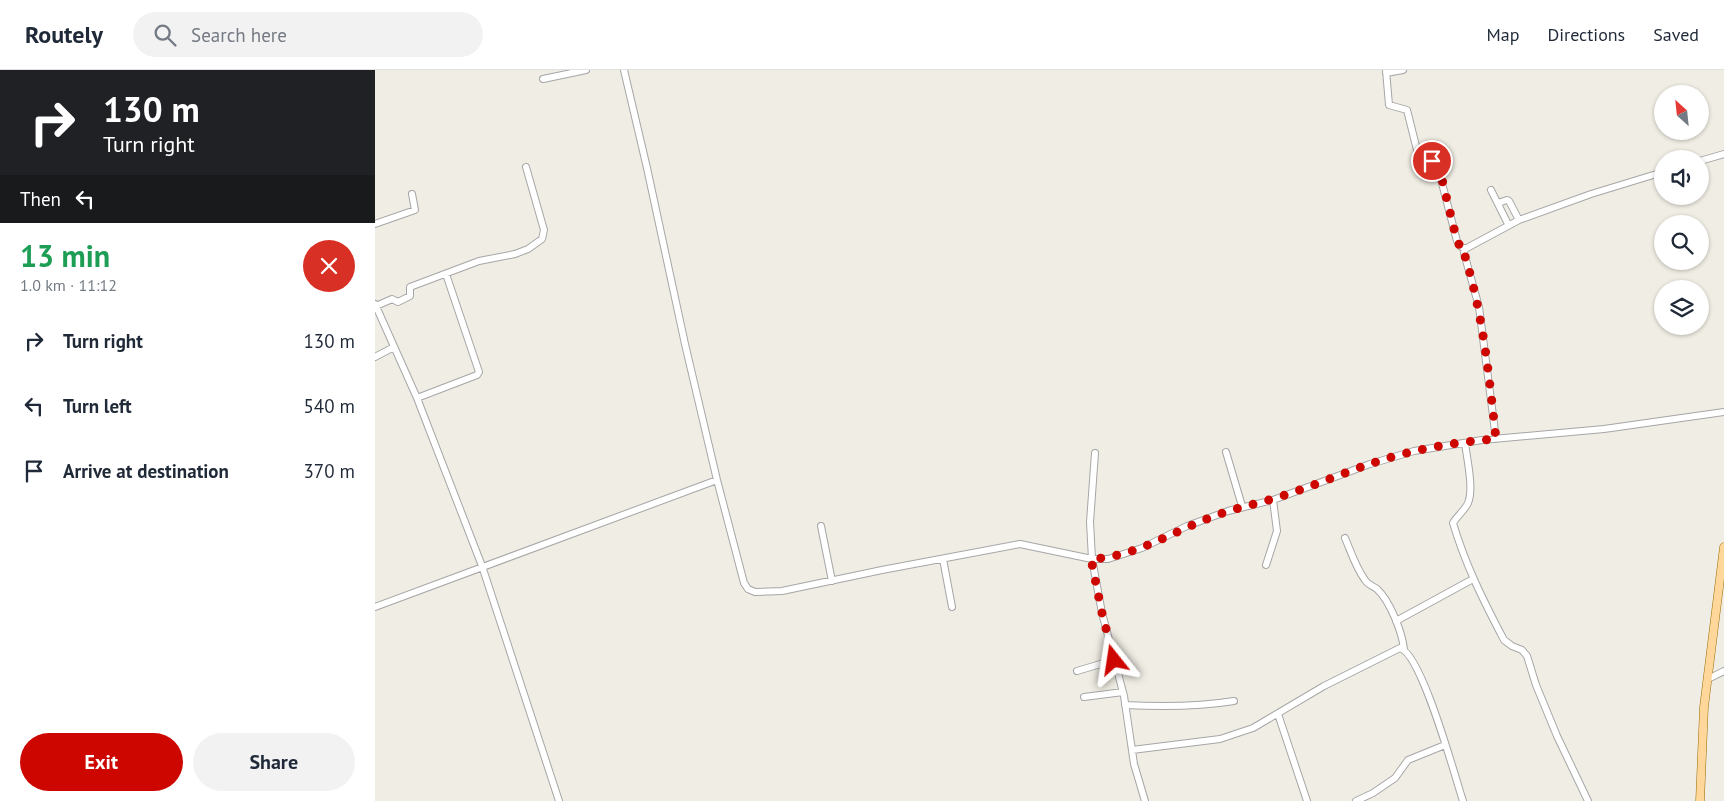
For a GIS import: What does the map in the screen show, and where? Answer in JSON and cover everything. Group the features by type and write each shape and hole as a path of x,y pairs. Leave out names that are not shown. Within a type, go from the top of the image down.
{"main road":[{"path":"1700,801 1704,707 1724,548"}],"street":[{"path":"543,79 586,70"},
{"path":"624,70 717,480 744,583 748,589 755,592 783,591 1021,544 1091,559 1108,558 1134,550 1187,526 1242,506 1273,500 1370,464 1414,451 1496,439 1604,429 1724,412"},
{"path":"1403,70 1386,72 1389,105 1407,110 1419,158 1437,164 1457,241 1465,249"},
{"path":"1709,158 1724,154"},
{"path":"526,167 543,223 542,239 515,254 479,262 410,287 410,296 398,302 392,299 375,305 417,398 482,566 559,801"},
{"path":"1465,249 1508,224 1591,194 1654,175"},
{"path":"1491,190 1508,224"},
{"path":"375,224 415,210 413,194"},
{"path":"1498,203 1509,201 1519,220"},
{"path":"1465,249 1464,253 1479,307 1496,439"},
{"path":"417,398 477,375 479,372 446,274"},
{"path":"375,357 394,347"},
{"path":"1465,443 1470,499 1467,506 1453,523 1473,579 1504,640 1522,650 1527,656 1557,736 1587,801"},
{"path":"1226,452 1242,506"},
{"path":"1095,454 1090,522 1091,559 1102,613 1123,692 1132,750 1145,801"},
{"path":"375,606 717,480"},
{"path":"1266,565 1277,531 1273,500"},
{"path":"821,526 832,580"},
{"path":"1345,538 1366,582 1377,590 1387,602 1403,639 1404,649 1425,684 1463,801"},
{"path":"943,559 953,607"},
{"path":"1395,622 1473,579"},
{"path":"1132,750 1220,739 1253,728 1324,686 1383,656 1396,650 1404,649"},
{"path":"1077,671 1114,660"},
{"path":"1708,679 1724,671"},
{"path":"1084,696 1123,692"},
{"path":"1125,705 1187,707 1234,701"},
{"path":"1277,714 1307,801"},
{"path":"1356,801 1395,778 1408,760 1445,745"}],"route":[{"path":"1114,660 1091,559 1108,558 1142,548 1187,526 1242,506 1273,500 1370,464 1414,451 1496,439 1479,307 1474,285 1464,253 1465,249 1457,241 1439,167 1436,162 1432,161"}]}
